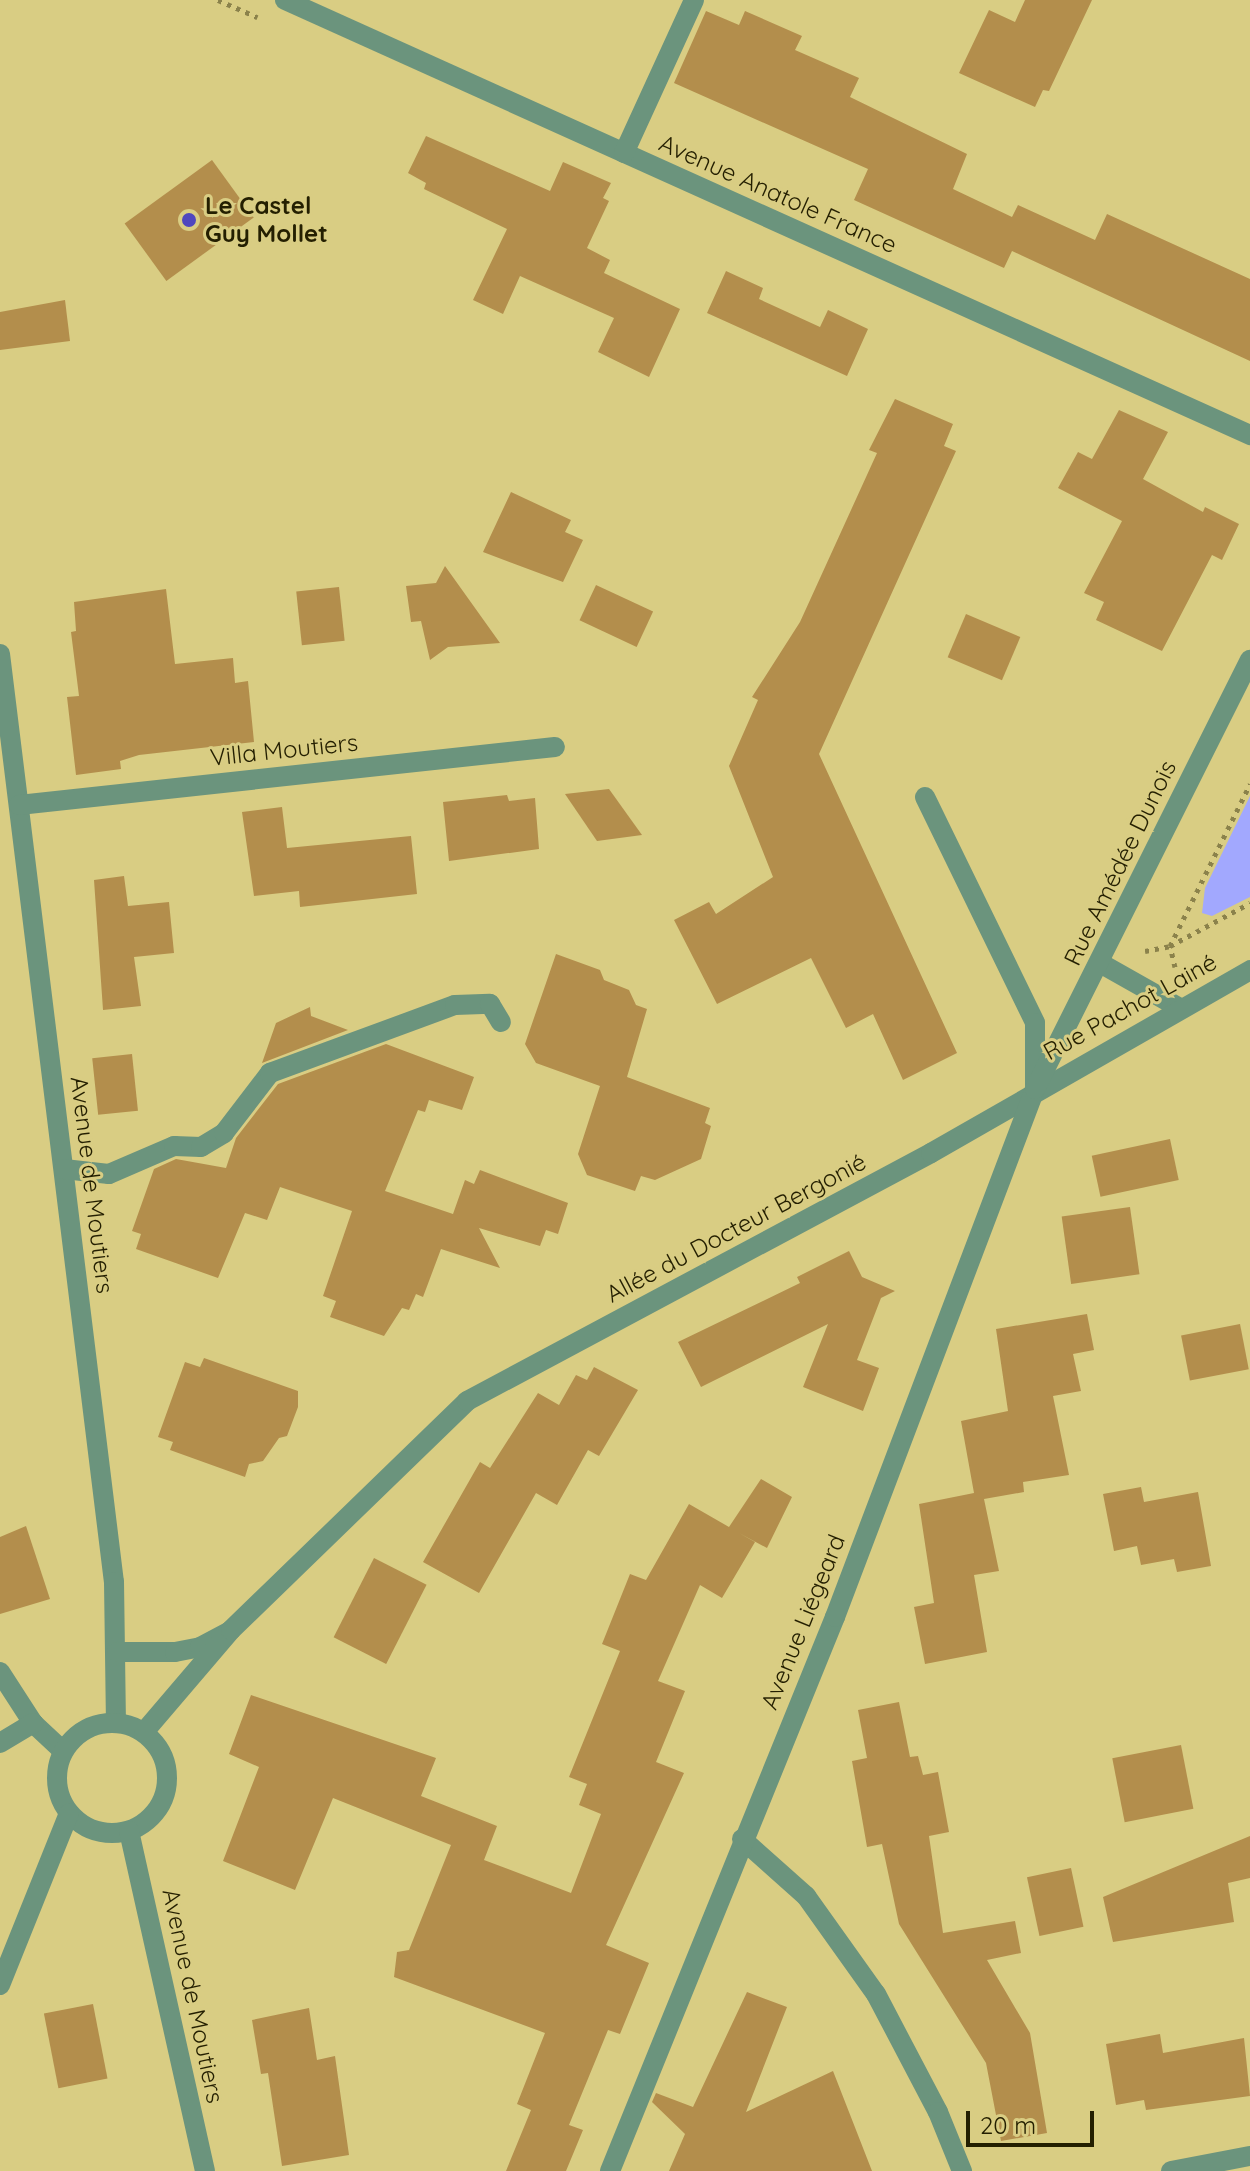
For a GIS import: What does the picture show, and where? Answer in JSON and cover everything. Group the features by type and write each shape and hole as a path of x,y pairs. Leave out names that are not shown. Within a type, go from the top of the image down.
{"street":[{"name":"Avenue Anatole France","path":"285,0 1250,435"},
{"path":"624,153 694,0"},
{"name":"Avenue de Moutiers","path":"0,654 114,1582 116,1723"},
{"name":"Rue Amédée Dunois","path":"1035,1089 1250,660"},
{"name":"Villa Moutiers","path":"19,805 555,747"},
{"path":"925,797 1035,1023 1035,1089"},
{"path":"1101,961 1183,1005"},
{"name":"Rue Pachot Lainé","path":"1035,1089 1250,970"},
{"path":"64,1169 109,1174 174,1146 201,1147 224,1133 270,1073 455,1005 490,1004 501,1022"},
{"name":"Allée du Docteur Bergonié","path":"144,1732 231,1630 467,1401 931,1153 1035,1089"},
{"name":"Avenue Liégeard","path":"610,2171 742,1839 835,1617 1035,1089"},
{"name":"Allée du Docteur Bergonié","path":"117,1652 175,1652 200,1647 231,1630"},
{"path":"0,1672 33,1723 63,1751"},
{"path":"0,1743 33,1723"},
{"path":"116,1723 144,1732 158,1746 167,1781 153,1815 129,1831 92,1829 69,1813 57,1783 63,1751 83,1730 116,1723"},
{"path":"0,1985 69,1813"},
{"name":"Avenue de Moutiers","path":"129,1831 205,2171"},
{"path":"742,1839 806,1896 867,1982 938,2112 962,2171"},
{"path":"1171,2171 1250,2156"}],"path":[{"path":"1183,1005 1170,946 1250,784"},
{"path":"1101,961 1170,946 1250,903"}],"shaded area":[{"path":"1250,796 1250,897 1212,916 1202,913 1205,888"}],"building":[{"path":"1025,0 1092,0 1049,91 1043,90 1035,107 959,73 989,10 1015,22"},
{"path":"706,11 739,25 745,11 802,36 795,50 859,78 850,97 967,154 953,189 1012,217 1018,205 1095,240 1107,214 1250,279 1250,361 1012,251 1004,268 854,200 868,169 674,83"},
{"path":"426,136 550,191 563,162 611,183 603,198 609,201 587,248 610,260 604,273 680,309 649,377 598,352 614,318 520,276 503,314 473,300 507,229 424,189 426,183 408,173"},
{"name":"Le Castel Guy Mollet","path":"212,160 254,217 166,281 125,223"},
{"path":"726,271 763,288 759,299 820,327 828,310 868,329 847,376 707,313"},
{"path":"65,300 70,341 0,350 0,312"},
{"path":"895,399 953,424 944,446 956,451 819,754 957,1053 903,1080 873,1014 846,1028 811,958 717,1004 674,920 709,902 716,914 773,877 729,766 758,700 752,697 800,622 877,453 869,450"},
{"path":"1119,410 1168,432 1143,479 1203,512 1205,507 1239,524 1222,560 1212,555 1162,651 1096,620 1104,602 1084,593 1122,521 1058,488 1078,452 1092,459"},
{"path":"511,492 571,520 565,532 583,540 563,582 483,552"},
{"path":"445,566 500,643 448,647 430,660 421,621 411,622 406,586 436,583"},
{"path":"596,585 653,612 637,647 580,620"},
{"path":"339,587 345,641 302,645 296,591"},
{"path":"166,589 175,664 233,658 235,683 248,681 254,742 139,755 120,761 121,769 76,775 67,697 79,696 71,632 76,631 74,602"},
{"path":"966,614 1020,637 1002,680 948,657"},
{"path":"609,789 642,835 597,841 565,794"},
{"path":"507,795 509,801 535,798 539,849 449,861 443,802"},
{"path":"282,807 287,848 411,836 417,894 300,907 299,891 254,896 242,812"},
{"path":"124,876 128,906 169,902 174,953 134,957 141,1006 103,1010 94,880"},
{"path":"556,954 600,970 604,980 629,990 636,1005 647,1009 627,1077 710,1108 705,1123 711,1126 701,1159 655,1180 641,1176 635,1191 587,1175 578,1154 600,1086 536,1063 525,1044"},
{"path":"310,1007 311,1016 348,1030 262,1063 276,1023"},
{"path":"386,1044 474,1077 462,1110 429,1100 425,1112 418,1110 385,1191 453,1214 465,1180 474,1184 480,1170 568,1203 558,1234 546,1230 540,1246 479,1228 500,1268 441,1249 423,1297 416,1294 409,1310 402,1308 384,1336 330,1317 336,1301 323,1296 352,1211 280,1187 267,1220 245,1213 218,1278 136,1249 141,1234 132,1231 154,1169 176,1159 226,1168 236,1138 278,1084"},
{"path":"132,1054 138,1111 98,1115 92,1058"},
{"path":"1170,1139 1179,1180 1100,1197 1092,1156"},
{"path":"1130,1207 1139,1274 1071,1284 1062,1217"},
{"path":"849,1251 862,1277 895,1291 881,1298 857,1360 879,1368 863,1411 803,1387 828,1324 701,1387 678,1342 800,1283 797,1277"},
{"path":"1087,1314 1094,1350 1073,1354 1081,1391 1053,1396 1069,1475 1023,1482 1024,1492 984,1499 999,1571 974,1575 987,1652 925,1664 914,1607 934,1603 919,1504 974,1493 961,1421 1008,1411 996,1329"},
{"path":"1240,1324 1249,1369 1190,1381 1181,1335"},
{"path":"204,1358 298,1391 298,1407 287,1436 279,1438 263,1461 249,1464 245,1477 170,1450 173,1442 158,1437 185,1362 200,1367"},
{"path":"594,1367 638,1390 599,1456 588,1450 557,1505 536,1493 479,1593 423,1562 480,1462 490,1468 538,1393 559,1405 576,1375 587,1380"},
{"path":"761,1479 792,1497 767,1548 739,1533 755,1542 722,1598 700,1585 658,1681 685,1691 656,1762 684,1773 606,1945 649,1963 620,2034 608,2030 569,2125 583,2130 566,2171 506,2171 531,2110 517,2104 545,2033 394,1977 397,1952 409,1950 451,1845 333,1798 295,1890 223,1861 259,1767 229,1754 251,1695 436,1758 421,1796 497,1826 484,1860 571,1893 601,1814 579,1805 587,1784 569,1777 620,1651 602,1644 630,1574 646,1580 689,1504 729,1527"},
{"path":"1141,1487 1144,1502 1198,1492 1211,1566 1177,1572 1174,1559 1141,1565 1137,1546 1114,1551 1103,1494"},
{"path":"26,1526 50,1599 0,1614 0,1537"},
{"path":"374,1558 427,1585 386,1664 334,1637"},
{"path":"899,1702 910,1757 918,1756 923,1775 938,1772 949,1832 929,1836 943,1933 1015,1921 1021,1953 987,1960 1030,2033 1047,2133 1001,2141 986,2063 899,1924 882,1844 867,1847 852,1761 867,1758 858,1710"},
{"path":"1181,1745 1193,1809 1125,1822 1112,1758"},
{"path":"1250,1836 1250,1878 1228,1883 1234,1922 1113,1942 1103,1897"},
{"path":"1071,1868 1083,1927 1039,1936 1027,1877"},
{"path":"747,1992 787,2007 746,2112 833,2071 872,2171 669,2171 685,2134 652,2102 656,2093 693,2107"},
{"path":"93,2004 108,2079 58,2088 44,2014"},
{"path":"309,2008 317,2060 335,2056 349,2155 282,2166 268,2073 261,2074 252,2020"},
{"path":"1160,2034 1163,2053 1244,2038 1250,2096 1146,2110 1144,2100 1116,2105 1106,2044"}],"place":[{"name":"Le Castel Guy Mollet","path":"189,220"}]}
